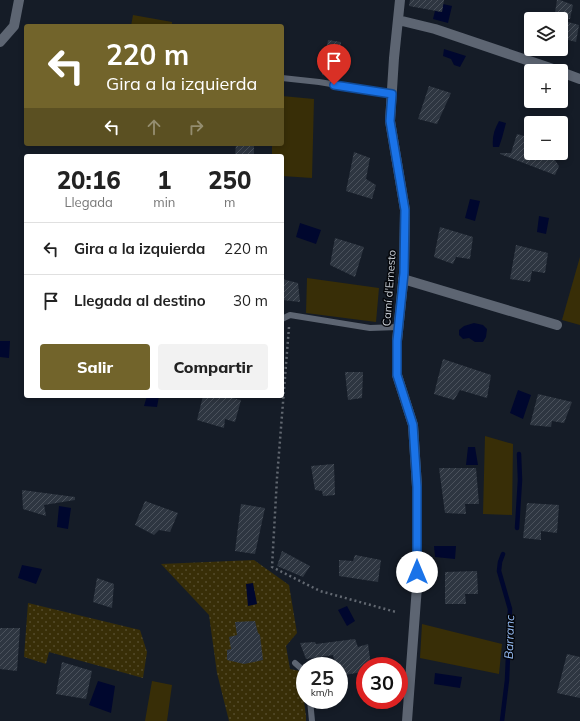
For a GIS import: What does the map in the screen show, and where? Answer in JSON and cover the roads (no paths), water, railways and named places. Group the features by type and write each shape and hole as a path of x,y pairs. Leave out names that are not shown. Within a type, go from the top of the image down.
{"street":[{"path":"0,42 14,26 19,0"},
{"name":"Camí d'Ernesto","path":"400,0 394,58 390,121 405,210 403,279 397,341 397,375 413,425 417,487 417,586 407,721"},
{"path":"398,20 435,29 539,64"},
{"path":"568,74 580,79"},
{"path":"403,279 557,325"}],"lane":[{"path":"284,78 320,82 392,94"},
{"path":"284,318 290,315 370,328 398,327"},
{"path":"311,709 312,721"}],"water":[{"path":"443,4 452,6 448,23 433,19 435,11 442,12"},
{"path":"444,49 466,56 460,67 454,65 451,59 443,56"},
{"path":"499,121 506,123 499,147 493,147 494,134"},
{"path":"470,199 480,201 475,221 465,218"},
{"path":"539,216 549,218 546,234 537,232"},
{"path":"300,223 321,230 316,244 296,237"},
{"path":"474,323 483,325 487,329 486,337 483,342 475,342 469,338 463,339 459,335 459,330 464,326"},
{"path":"0,341 10,341 9,358 0,357"},
{"path":"518,390 531,395 523,419 510,413"},
{"path":"146,398 159,398 157,407 144,406"},
{"path":"468,447 475,447 478,465 466,465"},
{"path":"59,506 71,508 68,529 57,527"},
{"path":"434,546 456,546 455,559 435,557"},
{"path":"22,565 42,569 36,584 18,578"},
{"path":"253,583 257,604 248,606 246,584"},
{"path":"347,606 355,621 347,626 338,610"},
{"path":"435,673 462,677 460,688 434,684"},
{"path":"98,681 115,686 111,713 89,705"}],"waterway":[{"name":"Barranc","path":"517,528 520,480 519,454"},
{"name":"Barranc","path":"502,721 507,680 510,609 499,571 503,554"}]}
